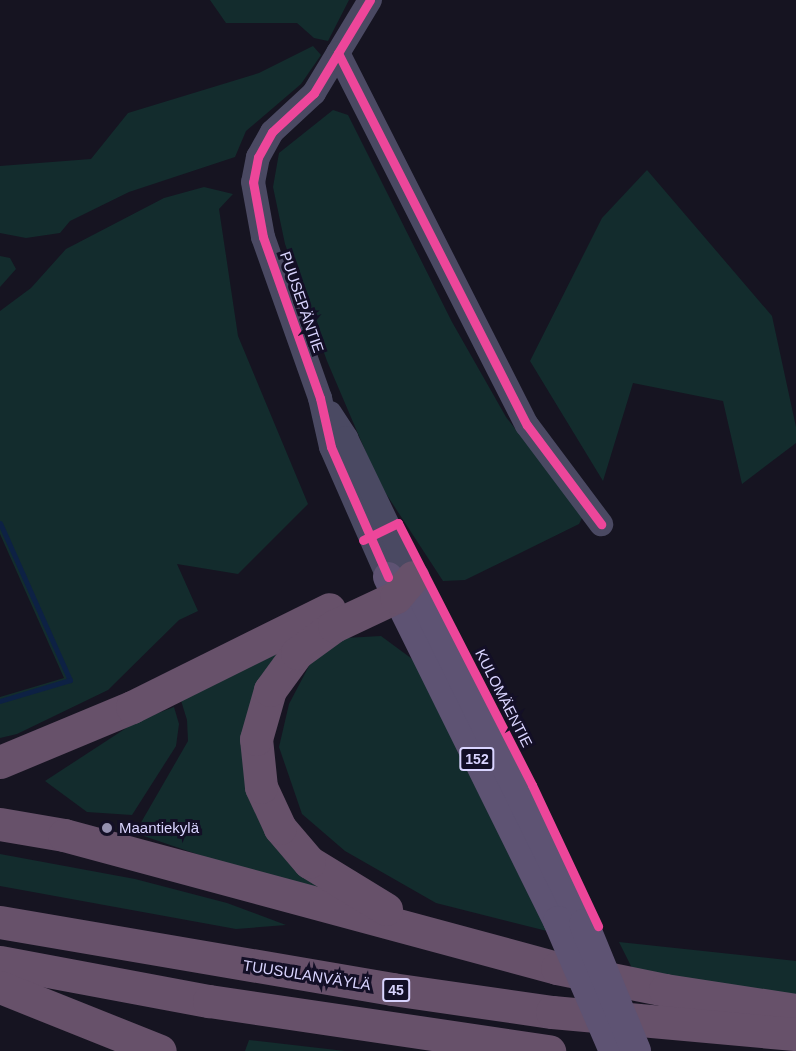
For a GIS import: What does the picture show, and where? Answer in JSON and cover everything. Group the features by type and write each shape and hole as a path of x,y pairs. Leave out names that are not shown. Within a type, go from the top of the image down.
{"highway":[{"path":"0,762 132,707 399,584"},
{"path":"399,584 297,652 270,690 260,717 256,765 268,808 309,862 386,909 462,942"},
{"path":"0,824 64,836 557,968 665,990 796,1010"},
{"name":"TUUSULANVÄYLÄ","path":"0,922 415,992 552,1011 796,1034"},
{"path":"0,962 209,1001 549,1051"},
{"path":"0,987 160,1051"}],"main road":[{"name":"152","path":"399,584 636,1051"},
{"name":"152","path":"571,923 614,1051"}],"street":[{"name":"PUUSEPÄNTIE","path":"370,0 314,93 272,132 258,157 253,182 263,237 320,398 346,438 399,584"},
{"path":"338,53 522,416 601,524"}],"green space":[{"path":"210,0 349,0 328,41 314,38 297,23 226,23"},
{"path":"313,46 321,55 301,84 246,131 235,157 129,192 70,221 60,233 26,238 0,233 0,166 91,159 128,113 259,73"},
{"path":"333,110 348,115 452,322 506,417 583,516 579,524 465,580 443,581 379,483 327,361 285,244 273,187 279,153"},
{"path":"647,170 772,316 796,427 796,443 742,484 723,401 633,383 603,481 530,361 602,218"},
{"path":"204,187 233,194 219,209 238,336 308,504 238,574 177,564 198,611 179,620 108,690 17,734 0,738 0,697 64,678 0,534 0,311 31,288 66,249 164,198"},
{"path":"0,256 10,258 16,269 0,287"},
{"path":"294,633 251,770 358,902 258,875 135,833 188,741 187,720 179,694"},
{"path":"381,636 419,664 551,932 436,903 345,851 302,814 279,747 289,704 310,664 345,638"},
{"path":"174,707 179,724 176,746 132,815 87,812 45,781 137,721"},
{"path":"0,854 135,879 227,903 286,925 236,929 0,886"},
{"path":"619,942 796,961 796,998 634,972"},
{"path":"249,1040 345,1051 245,1051"}],"waterway":[{"path":"0,523 70,680 0,701"}],"cycle path":[{"path":"370,0 314,93 272,132 258,157 253,182 263,237 320,398 331,447 388,577"},
{"path":"338,53 527,425 601,524"},
{"name":"KULOMÄENTIE","path":"363,540 398,523 532,785 598,926"}],"place":[{"name":"Maantiekylä","path":"107,828"}]}
